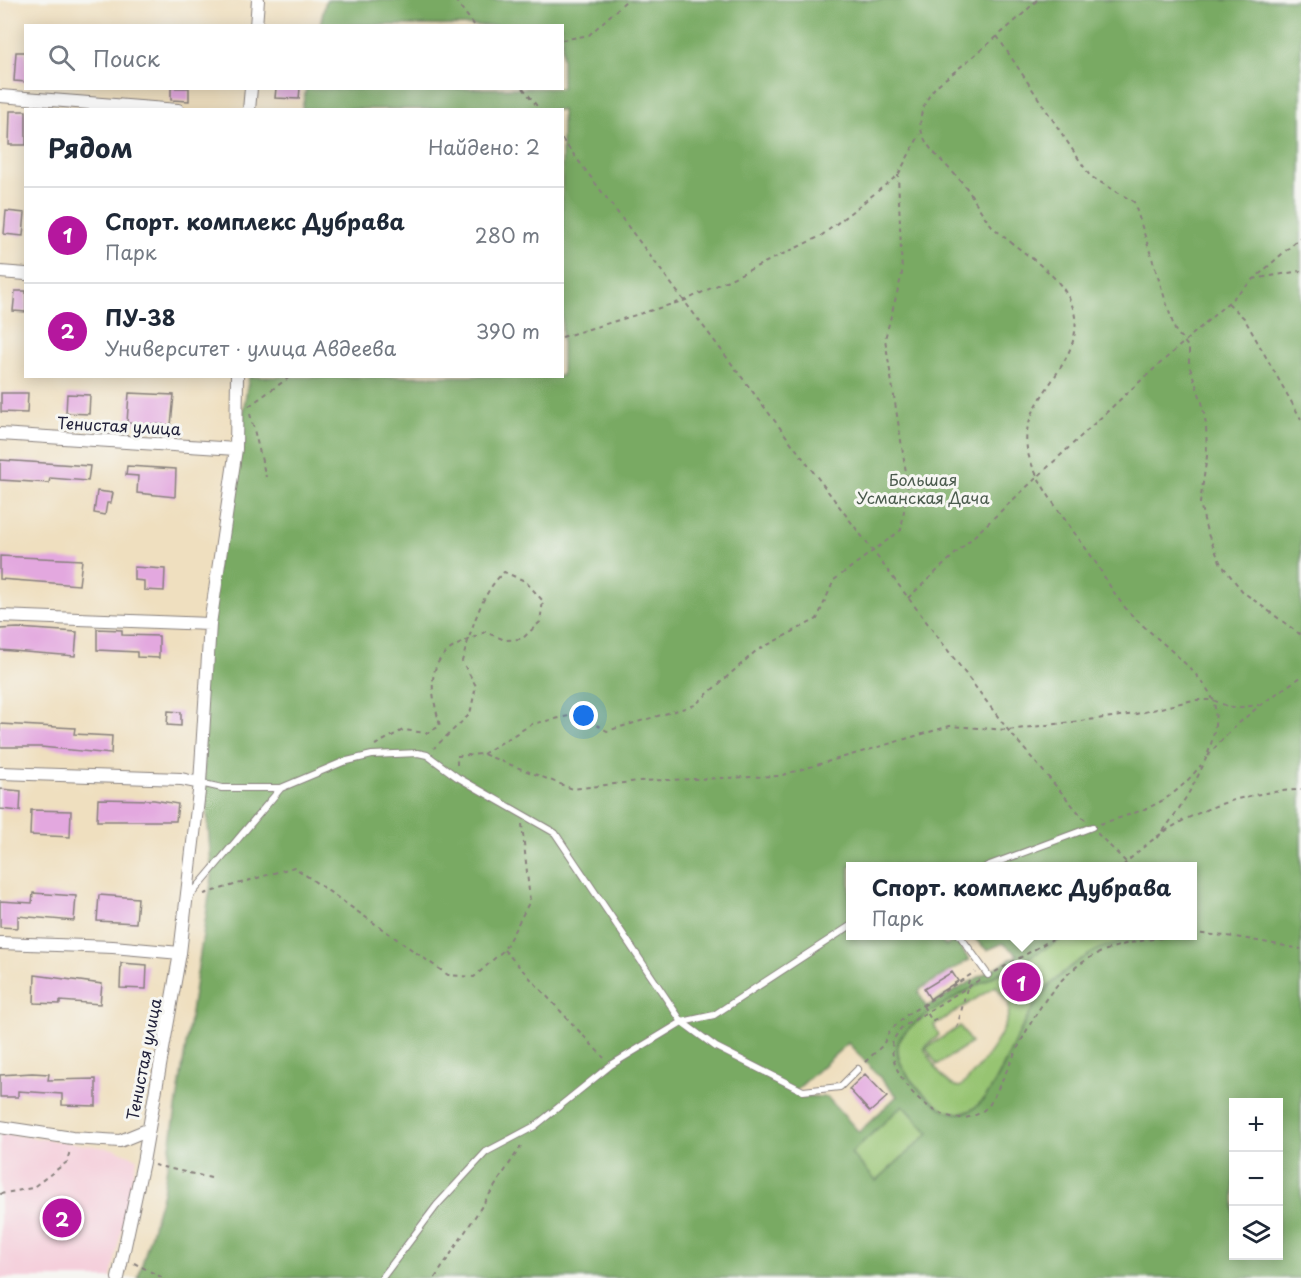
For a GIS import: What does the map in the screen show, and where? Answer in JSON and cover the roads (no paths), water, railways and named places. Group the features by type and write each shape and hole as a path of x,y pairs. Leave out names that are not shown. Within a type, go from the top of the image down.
{"street":[{"path":"256,24 258,0"},
{"path":"249,108 251,90"},
{"path":"0,96 153,108"},
{"path":"0,272 24,274"},
{"name":"Тенистая улица","path":"0,1127 72,1138 120,1141 147,1130 180,953 200,783 210,624 236,449 237,378"},
{"name":"Тенистая улица","path":"0,434 236,449"},
{"path":"0,616 210,624"},
{"path":"0,773 181,779 200,783"},
{"path":"0,943 113,947 180,953"},
{"path":"118,1278 143,1162 147,1130"}],"lane":[{"path":"200,783 222,788 281,788 343,762 372,755 427,755 458,777 559,837 682,1022 716,1047 803,1091 840,1086 858,1069"},
{"path":"186,900 281,788"},
{"path":"1000,862 1092,827"},
{"path":"382,1278 437,1205 486,1152 535,1126 611,1065 682,1022 714,1015 846,929"},
{"path":"963,940 988,975"}],"place":[{"name":"Спорт. комплекс Дубрава","path":"1021,982"},
{"name":"ПУ-38","path":"62,1218"}],"park label":[{"name":"Большая Усманская Дача","path":"923,488"}]}
